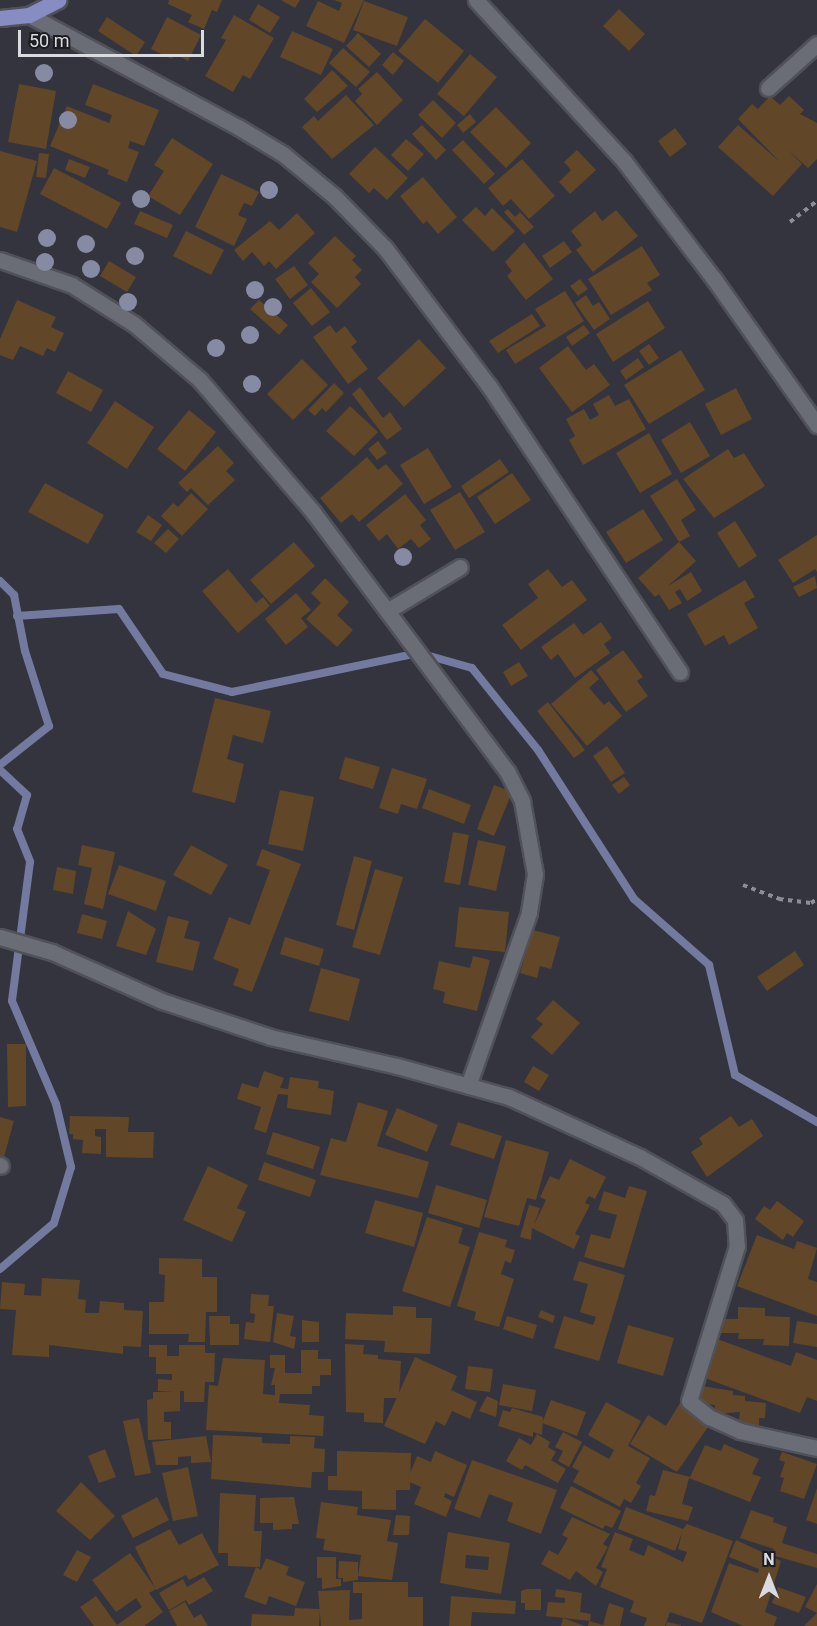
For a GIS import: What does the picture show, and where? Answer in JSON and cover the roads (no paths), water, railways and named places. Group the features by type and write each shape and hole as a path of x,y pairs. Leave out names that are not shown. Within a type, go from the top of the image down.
{"main road":[{"path":"0,18 29,15 58,0"}],"street":[{"path":"476,0 624,161 714,279 817,425"},
{"path":"29,15 247,132 283,154 341,203 385,248 489,386 680,672"},
{"path":"768,88 817,44"},
{"path":"0,260 72,285 168,350 255,441 507,771 522,801 530,832 535,874 529,913 468,1086"},
{"path":"387,611 460,567"},
{"path":"0,937 52,952 162,1000 270,1037 509,1097 640,1157 731,1212 737,1246 689,1401 710,1417 740,1431 817,1448"}],"waterway":[{"path":"0,581 14,595 25,651 49,726 0,765"},
{"path":"17,616 119,609 163,674 232,692 419,653 472,668 538,750 634,899 709,965 735,1075 817,1122"},
{"path":"0,770 27,795 17,829 30,862 12,1001 56,1104 71,1167 54,1223 0,1269"}]}
